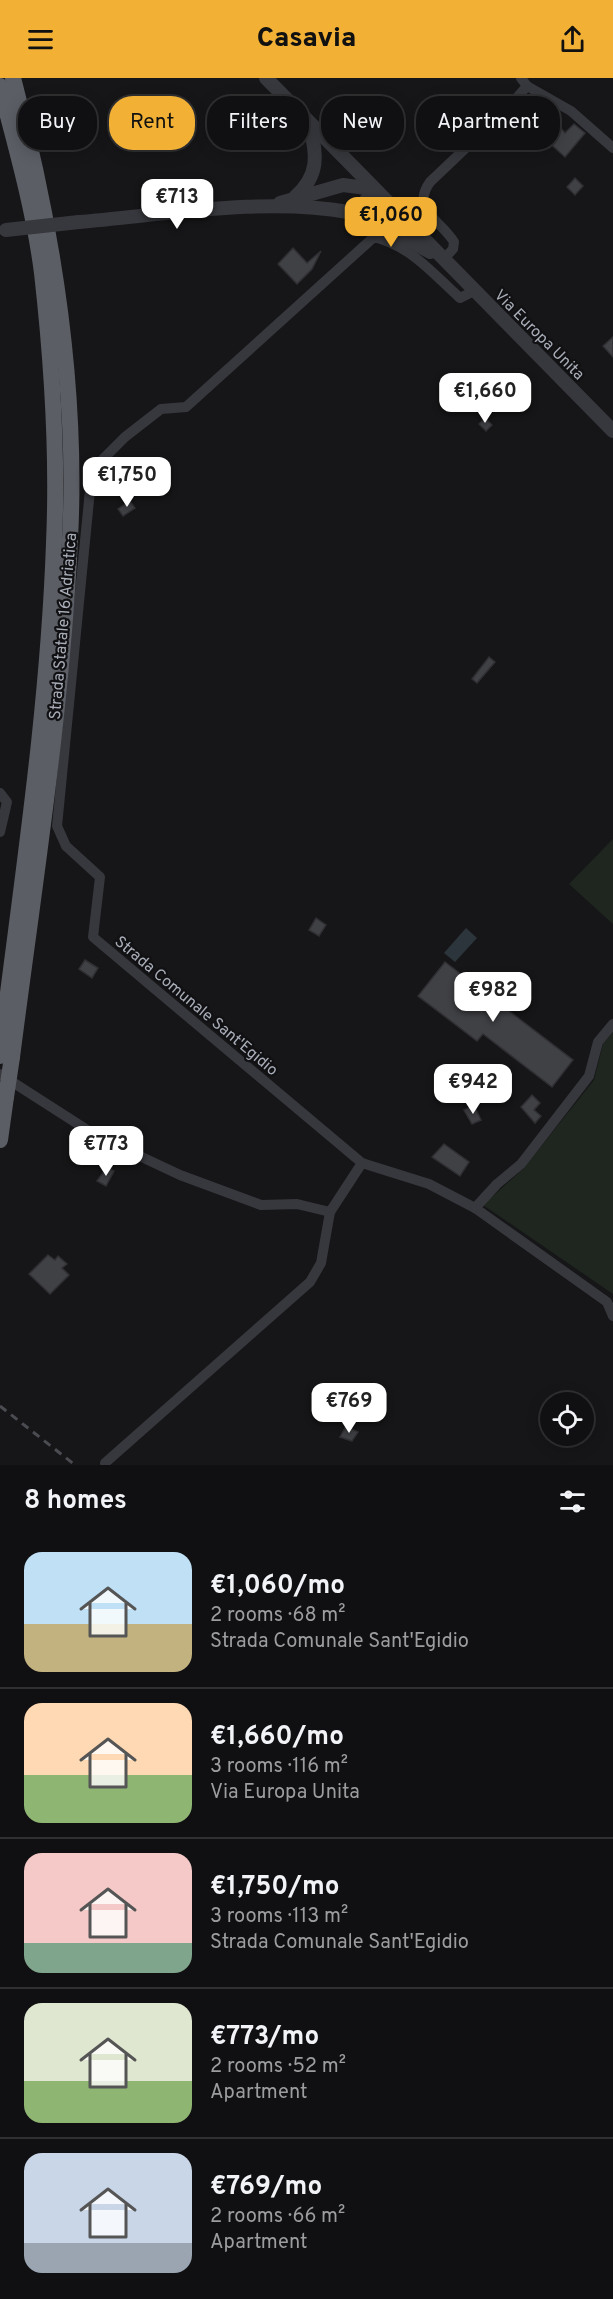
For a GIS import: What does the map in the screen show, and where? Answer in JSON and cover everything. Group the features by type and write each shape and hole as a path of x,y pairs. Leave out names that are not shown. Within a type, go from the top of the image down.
{"highway":[{"name":"Strada Statale 16 Adriatica","path":"6,1057 63,645 71,537 70,422 55,265 36,166 13,78"},
{"name":"Strada Statale 16 Adriatica","path":"0,86 22,172 41,271 54,423 55,540 49,644 6,1057 6,1097 0,1140"}],"street":[{"name":"Via Europa Unita","path":"266,78 284,96"},
{"path":"3,230 273,205 349,212 379,225 443,260 453,249 454,242 428,212 423,203 423,192 430,182 508,108 525,81 571,111 613,148"},
{"name":"Via Europa Unita","path":"309,122 613,431"},
{"path":"292,199 310,179 317,160 309,125"},
{"path":"273,205 343,185 374,189 362,206 349,212"},
{"name":"Strada Comunale Sant'Egidio","path":"474,291 459,298 413,253 394,242 374,237 186,406 161,409 125,437 92,470 57,826 66,846 100,877 93,937 362,1163 429,1184 475,1208 607,1302 613,1316"},
{"path":"0,793 7,802 0,832"},
{"path":"475,1208 497,1184 521,1164 589,1076 598,1042 613,1024"},
{"path":"0,1074 95,1135 180,1175 261,1205 297,1204 330,1212"},
{"path":"105,1463 310,1282 321,1263 330,1212 362,1163"}],"shaded area":[{"path":"613,839 613,924 569,884"},
{"path":"466,928 477,938 455,962 444,953"},
{"path":"613,1032 613,1294 483,1205 523,1169 594,1080 603,1044"}],"building":[{"path":"574,124 585,133 565,157 557,150 560,150 560,127 565,133"},
{"path":"575,178 583,186 575,195 567,187"},
{"path":"293,248 307,263 321,251 312,269 297,284 278,264"},
{"path":"613,337 613,357 603,346"},
{"path":"485,418 492,425 486,431 479,424"},
{"path":"130,501 135,508 123,516 118,509"},
{"path":"489,657 495,662 477,683 472,679"},
{"path":"316,918 326,925 319,936 309,930"},
{"path":"85,960 98,968 92,978 79,969"},
{"path":"445,962 573,1060 552,1087 483,1034 477,1041 418,996"},
{"path":"532,1095 540,1103 534,1110 541,1116 535,1123 521,1107"},
{"path":"474,1105 481,1120 472,1124 464,1110"},
{"path":"444,1144 469,1162 460,1176 432,1157"},
{"path":"107,1167 114,1171 106,1186 97,1181"},
{"path":"48,1255 55,1260 58,1256 67,1264 62,1268 69,1275 50,1294 29,1274"},
{"path":"346,1426 358,1432 352,1441 340,1437"}],"railway":[{"path":"0,1406 75,1465"}]}
